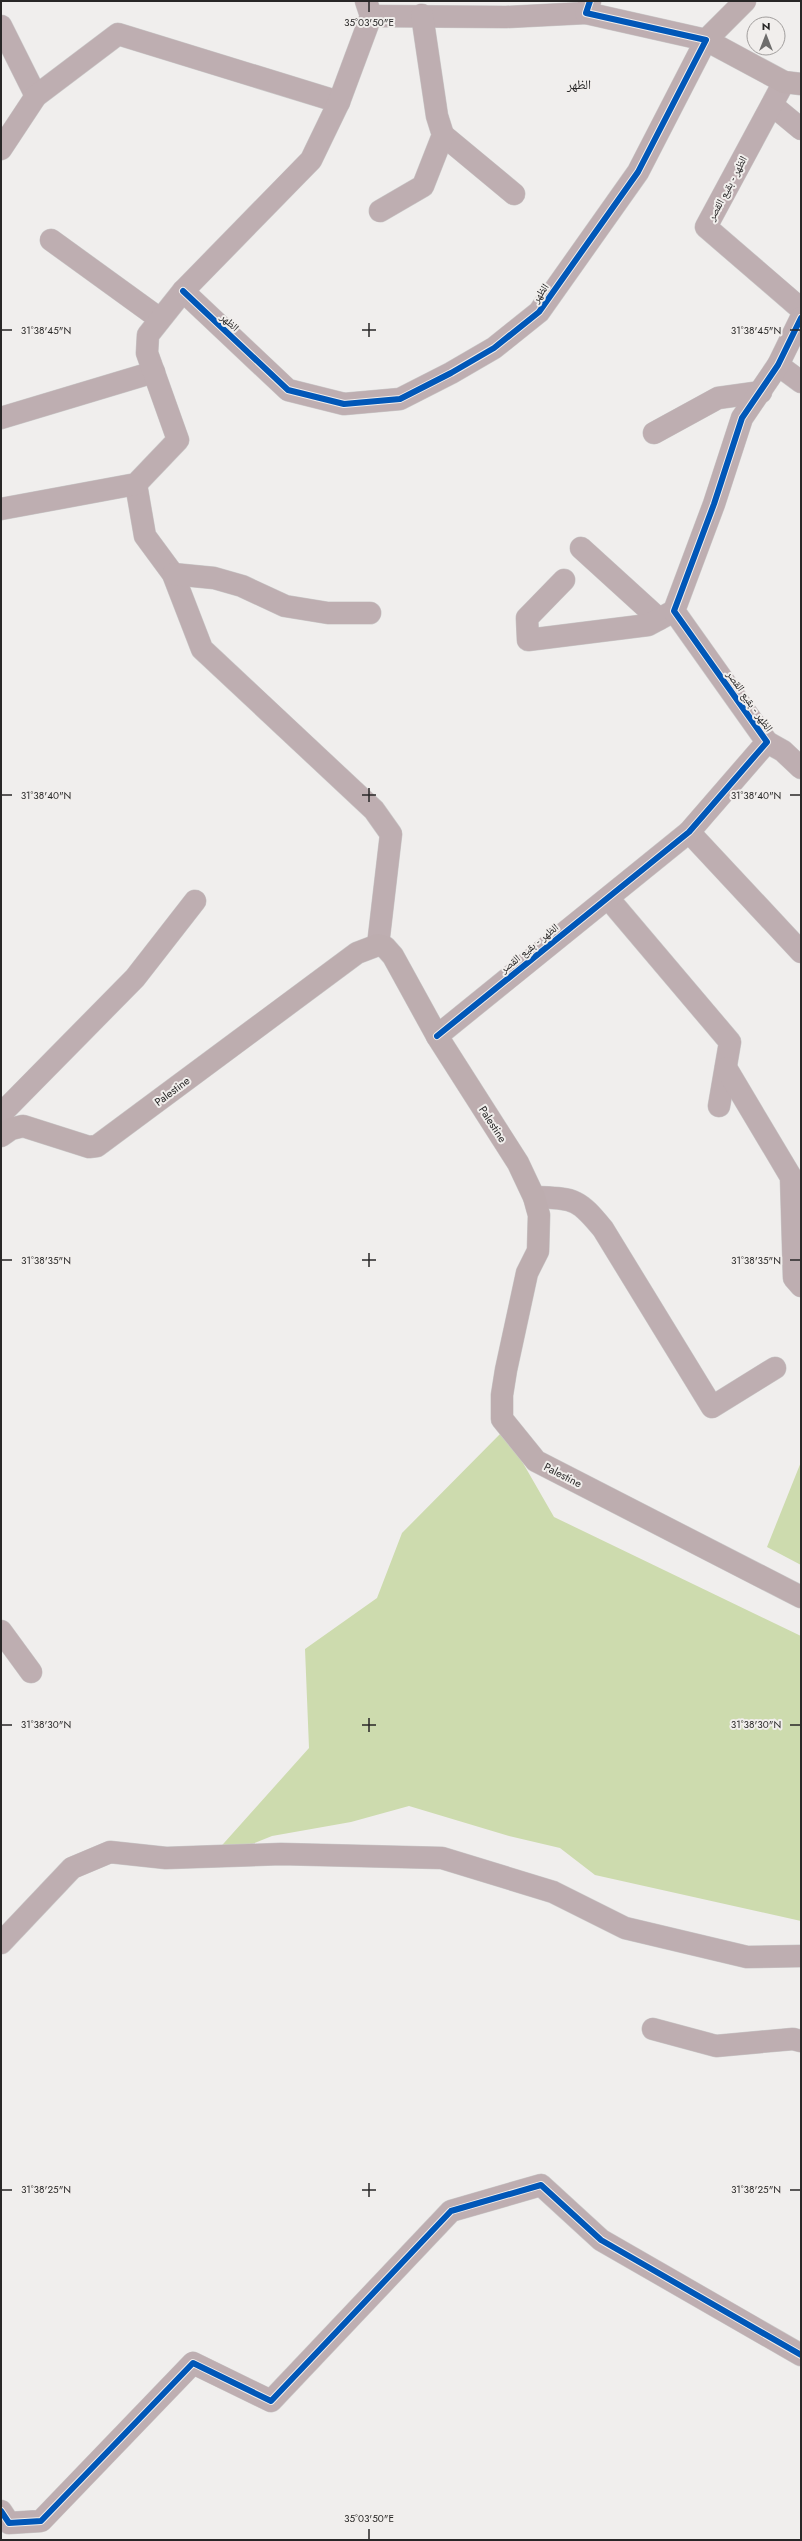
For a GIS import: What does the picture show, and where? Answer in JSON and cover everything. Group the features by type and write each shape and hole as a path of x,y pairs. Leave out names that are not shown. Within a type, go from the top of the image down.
{"main road":[{"path":"744,1 706,40 792,83"},
{"name":"Palestine","path":"3,1126 23,1126 90,1148 97,1146 358,953 378,945 389,950 437,1036 518,1163 534,1197 540,1226 538,1251 527,1273 506,1370 502,1395 502,1419 536,1461 801,1597"}],"street":[{"path":"1,509 136,484 178,440 147,352 148,335 183,291 311,160 339,102 368,8 422,15 506,17 588,7 706,40"},
{"path":"422,15 437,116 443,135 514,194"},
{"path":"1,26 36,96"},
{"path":"1,148 36,96 118,34 339,102"},
{"name":"الظهر","path":"183,291 288,390 344,404 400,399 451,373 494,348 539,312 638,172 706,40"},
{"name":"الظهر - بقيع القصر","path":"792,83 772,104 706,227 801,309"},
{"path":"772,104 801,129"},
{"path":"380,211 423,186 443,135"},
{"path":"51,240 160,319"},
{"path":"564,580 527,618 528,640 648,625 666,615 714,504 742,418 778,365 801,318"},
{"path":"778,365 801,382"},
{"path":"1,418 154,372"},
{"path":"654,433 718,398 761,392"},
{"path":"136,484 145,536 172,574 202,649 374,810 391,834 378,945"},
{"name":"الظهر - بقيع القصر","path":"437,1036 689,832 767,742 666,615 581,548"},
{"path":"172,574 214,578 242,586 285,606 328,613 370,613"},
{"path":"767,742 783,751 801,767"},
{"path":"689,832 801,952"},
{"path":"608,898 730,1042 719,1106"},
{"path":"3,1126 135,978 195,901"},
{"path":"726,1068 791,1177 794,1278 801,1286"},
{"path":"534,1197 566,1199 584,1206 603,1229 712,1406 775,1368"},
{"path":"1,1631 31,1672"},
{"path":"1,1942 72,1868 110,1852 166,1858 281,1854 442,1858 553,1892 625,1928 747,1958 801,1956"},
{"path":"653,2029 716,2046 793,2040 801,2041"},
{"path":"1,2511 9,2523 41,2522 193,2363 271,2401 451,2211 541,2185 601,2240 801,2355"}],"green space":[{"path":"504,1430 554,1517 801,1636 801,1921 595,1875 560,1848 509,1836 409,1806 351,1822 272,1836 207,1862 309,1748 305,1649 377,1598 402,1533"},
{"path":"801,1462 801,1565 767,1547"}],"cycle path":[{"path":"183,291 288,390 344,404 400,399 451,373 494,348 539,312 638,172 706,40 586,13 590,1"},
{"path":"437,1036 689,832 767,742 674,611 714,504 742,418 778,365 801,318"},
{"path":"1,2511 9,2523 41,2521 193,2363 271,2401 451,2211 541,2185 601,2240 801,2355"}],"district":[{"name":"الظهر","path":"579,84"}]}
